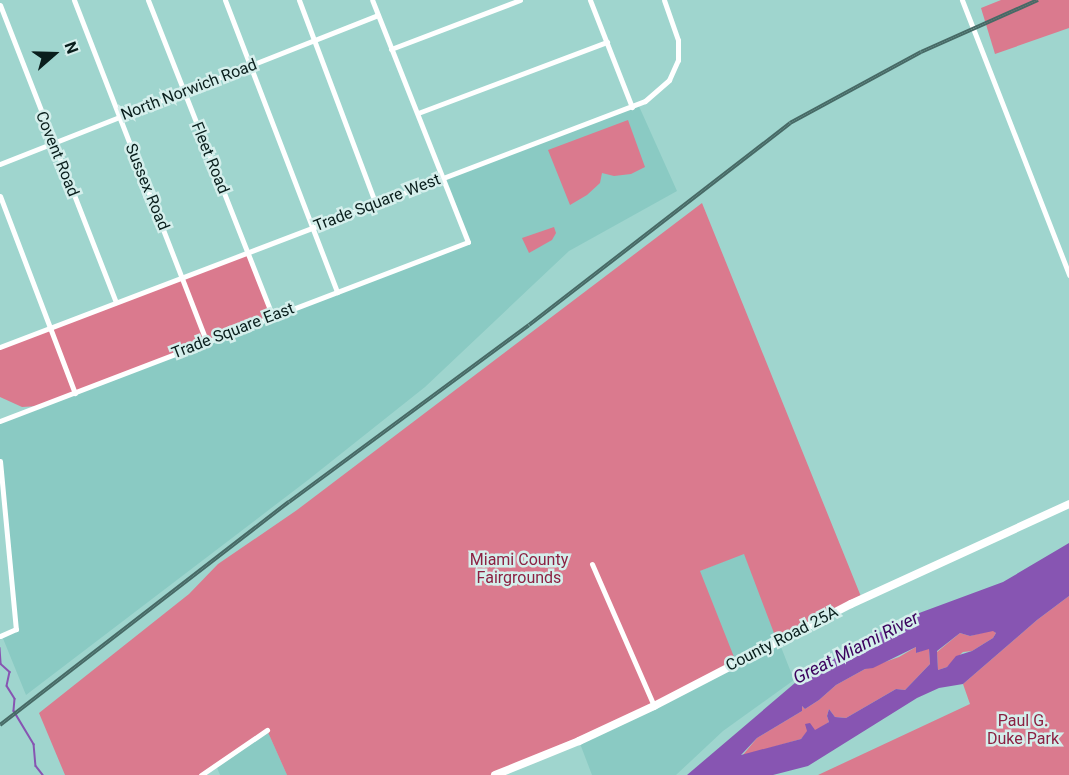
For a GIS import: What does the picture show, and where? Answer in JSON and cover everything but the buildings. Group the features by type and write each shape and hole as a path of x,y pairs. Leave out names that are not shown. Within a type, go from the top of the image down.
{"main road":[{"name":"County Road 25A","path":"495,775 579,741 654,706 851,604 1069,504"}],"street":[{"name":"Sussex Road","path":"74,0 206,341"},
{"name":"Fleet Road","path":"148,0 272,315"},
{"path":"225,0 337,292"},
{"path":"300,0 375,202"},
{"path":"372,0 443,178"},
{"path":"391,49 520,0"},
{"path":"590,0 632,107"},
{"name":"Trade Square West","path":"0,347 313,228 375,202 632,107 659,91 669,80 678,60 678,40 664,0"},
{"path":"962,0 1069,275"},
{"name":"Covent Road","path":"0,5 116,302"},
{"name":"North Norwich Road","path":"0,164 378,15"},
{"path":"418,114 608,42"},
{"name":"Trade Square East","path":"0,421 272,315 468,242 443,178"},
{"path":"0,196 75,393"},
{"path":"0,460 16,629 1,636"},
{"path":"592,564 654,706"},
{"path":"201,775 267,730"}],"shaded area":[{"path":"638,104 677,191 569,251 425,387 308,480 26,695 2,636 16,629 0,461 0,421 467,242 443,178"},
{"path":"744,553 794,680 723,731 676,775 592,775 579,741 700,571"},
{"path":"267,730 287,775 220,775 216,765"}],"green space":[{"path":"1001,0 1069,0 1069,28 995,54 981,8"},
{"path":"628,120 645,167 631,174 614,176 602,173 600,183 587,195 570,205 548,150"},
{"name":"Miami County Fairgrounds","path":"702,203 862,599 777,641 744,554 700,571 736,662 654,706 495,775 287,775 267,730 201,775 65,775 39,713 189,594 218,564 297,510"},
{"path":"554,227 556,233 552,240 529,253 522,238"},
{"path":"248,251 272,315 39,406 22,407 0,397 0,347"},
{"name":"Paul G. Duke Park","path":"1069,596 1069,775 818,775 970,704 963,684 1037,620"},
{"path":"993,630 996,633 993,638 972,651 963,652 947,667 938,670 937,652 960,633 970,636"},
{"path":"916,647 916,653 929,648 930,664 905,690 896,689 846,718 835,717 829,709 827,716 829,722 817,730 808,731 801,739 742,756 757,738 802,711 802,706 805,709 836,685 865,669 899,657"}],"water":[{"name":"Great Miami River","path":"1069,543 1069,596 1037,620 963,684 939,688 917,698 808,766 773,775 687,775 802,677 903,619 1003,582","holes":["993,631 996,633 993,638 972,651 956,656 947,667 938,670 937,651 960,633 970,636","916,647 916,653 929,649 930,664 905,690 896,689 846,718 835,717 829,709 827,716 829,722 815,730 810,723 805,724 807,731 801,739 741,755 757,738 802,711 802,706 805,709 819,700 836,685 865,669 873,668"]}],"waterway":[{"path":"0,648 1,664 10,672 7,686 15,699 14,711 34,744 36,766 43,775"}],"railway":[{"path":"0,725 289,502 529,325 790,123 921,52 1038,0"}]}
